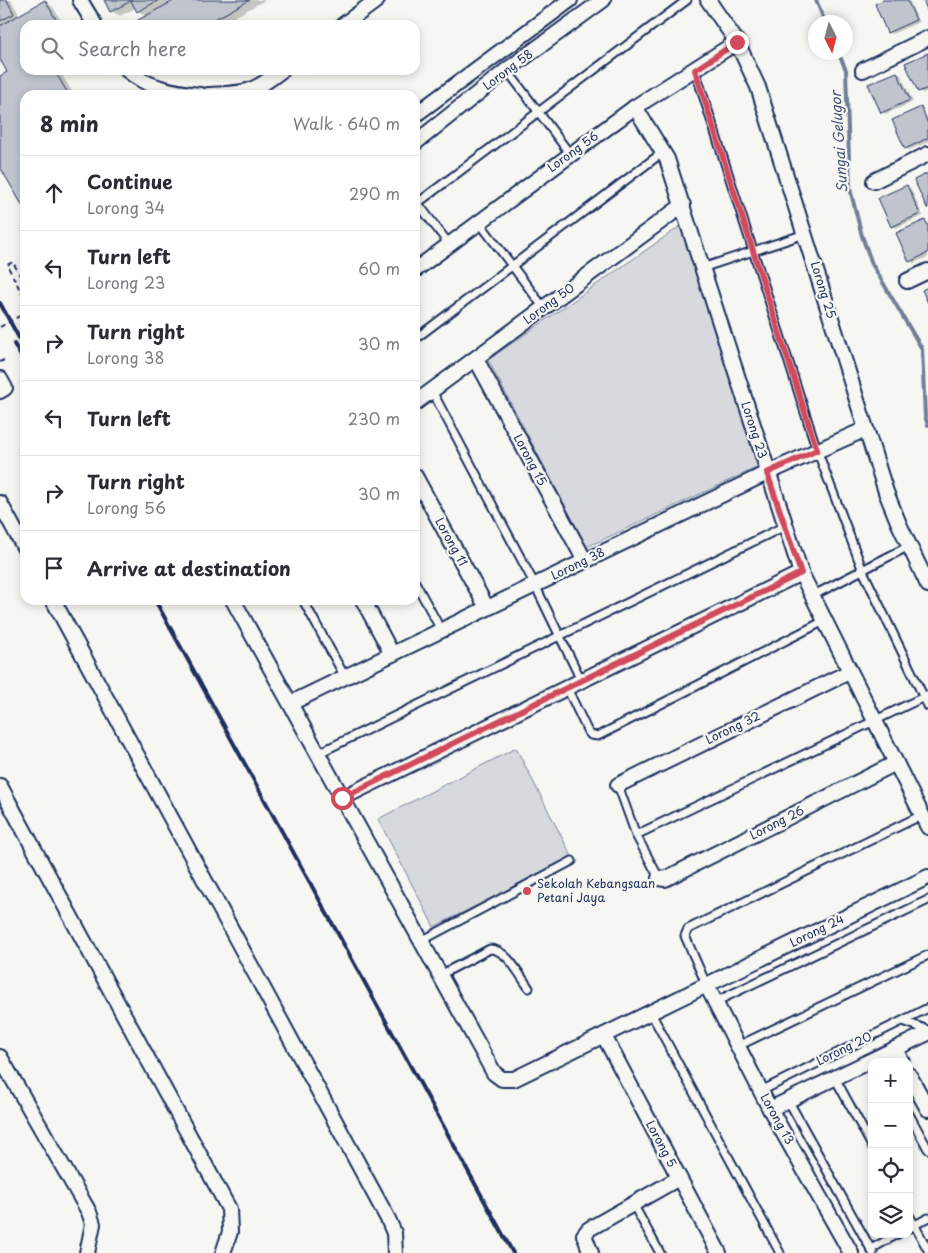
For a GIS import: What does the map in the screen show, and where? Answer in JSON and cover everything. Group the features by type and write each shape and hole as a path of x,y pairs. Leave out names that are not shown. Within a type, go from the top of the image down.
{"street":[{"path":"80,0 92,20"},
{"path":"350,20 377,0"},
{"path":"420,111 570,0"},
{"name":"Lorong 58","path":"420,139 507,70 603,0"},
{"name":"Lorong 25","path":"708,0 737,42 758,87 886,492 909,546 928,584"},
{"path":"863,70 928,38"},
{"name":"Lorong 56","path":"420,266 635,107 737,42"},
{"path":"495,55 507,70"},
{"path":"133,75 166,90"},
{"path":"252,90 275,75"},
{"name":"Lorong 23","path":"635,107 663,152 683,205 767,473 801,573 925,821"},
{"path":"874,181 928,154"},
{"name":"Lorong 50","path":"420,399 683,205"},
{"path":"907,281 928,271"},
{"name":"Lorong 15","path":"476,359 585,561"},
{"path":"0,379 4,388 0,391"},
{"name":"Lorong 38","path":"291,703 767,473 866,429"},
{"name":"Lorong 11","path":"420,485 487,608"},
{"path":"0,503 20,540"},
{"path":"342,798 801,573"},
{"path":"56,605 388,1219 395,1238 395,1253"},
{"name":"Lorong 24","path":"236,605 319,752 342,798 494,1073 502,1079 514,1079 928,877"},
{"path":"365,605 392,654"},
{"name":"Lorong 32","path":"618,785 849,672"},
{"name":"Lorong 26","path":"659,878 665,879 896,763"},
{"path":"0,786 229,1209 230,1232 223,1253"},
{"name":"Lorong 13","path":"706,984 770,1109 849,1252"},
{"name":"Lorong 20","path":"882,1058 928,1032"},
{"name":"Lorong 5","path":"604,1036 719,1253"},
{"path":"895,1049 900,1058"},
{"path":"0,1057 89,1212 93,1224 87,1253"},
{"name":"Lorong 20","path":"770,1109 868,1064"},
{"path":"913,1082 928,1110"},
{"path":"591,1253 584,1236 589,1229 680,1178"}],"lane":[{"path":"420,200 687,0"},
{"path":"507,70 570,154"},
{"path":"695,70 817,450 863,572 926,696 928,706"},
{"path":"420,335 663,152"},
{"path":"420,208 449,244"},
{"path":"480,222 544,308"},
{"path":"702,268 805,234"},
{"path":"432,391 534,585 581,680"},
{"path":"319,752 784,526"},
{"path":"812,596 863,572 909,546"},
{"path":"420,591 441,630"},
{"path":"306,605 345,677"},
{"path":"567,688 588,732 591,735 598,736 824,621"},
{"path":"636,835 926,696"},
{"path":"618,785 636,835 659,878"},
{"path":"706,984 686,936 685,932 688,929 925,821"},
{"path":"421,941 572,862"},
{"name":"Lorong 24","path":"715,1002 928,900"},
{"path":"440,974 490,949 495,949 504,956 530,988"},
{"path":"738,1046 928,955"},
{"name":"Lorong 20","path":"761,1091 928,1008"},
{"path":"651,1013 780,1253"},
{"path":"903,1021 928,1032"},
{"path":"835,1078 868,1139"},
{"path":"788,1100 872,1251 892,1238"},
{"path":"913,1121 928,1149"},
{"path":"633,1204 660,1253"},
{"path":"913,1226 928,1218"},
{"path":"913,1228 928,1250"}],"path":[{"path":"20,275 13,262 7,265 20,290"},
{"path":"0,327 20,316"},
{"path":"0,362 4,360"}],"shaded area":[{"path":"682,225 758,467 587,547 488,360"},
{"path":"516,748 572,857 434,927 378,819"}],"building":[{"path":"0,0 7,0 14,14 0,21"},
{"path":"45,0 56,20 20,20 20,75 57,75 66,90 20,90 20,201 0,167 0,76 7,72 0,59 0,26"},
{"path":"104,0 159,0 137,12 131,1 110,12"},
{"path":"175,0 250,0 213,20 138,20"},
{"path":"883,0 907,0 916,20 887,33 875,4"},
{"path":"923,0 928,0 928,12"},
{"path":"928,53 928,88 918,92 905,63"},
{"path":"897,72 910,100 881,113 868,84"},
{"path":"921,107 928,124 928,138 905,149 892,120"},
{"path":"928,173 928,208 927,208 914,180"},
{"path":"907,185 920,214 891,227 878,198"},
{"path":"925,220 928,226 928,253 909,262 896,233"},
{"path":"928,287 928,303 922,290"}],"waterway":[{"name":"Sungai Gelugor","path":"816,0 822,15"},
{"name":"Sungai Gelugor","path":"842,60 846,70 850,189 862,236 872,264 922,349 925,416 928,425"}],"railway":[{"path":"0,303 20,340"},
{"path":"14,344 20,354"},
{"path":"158,605 513,1253"}],"place":[{"name":"Sekolah Kebangsaan Petani Jaya","path":"527,891"}],"route":[{"path":"342,798 801,573 767,473 817,450 695,70 737,42"}]}
